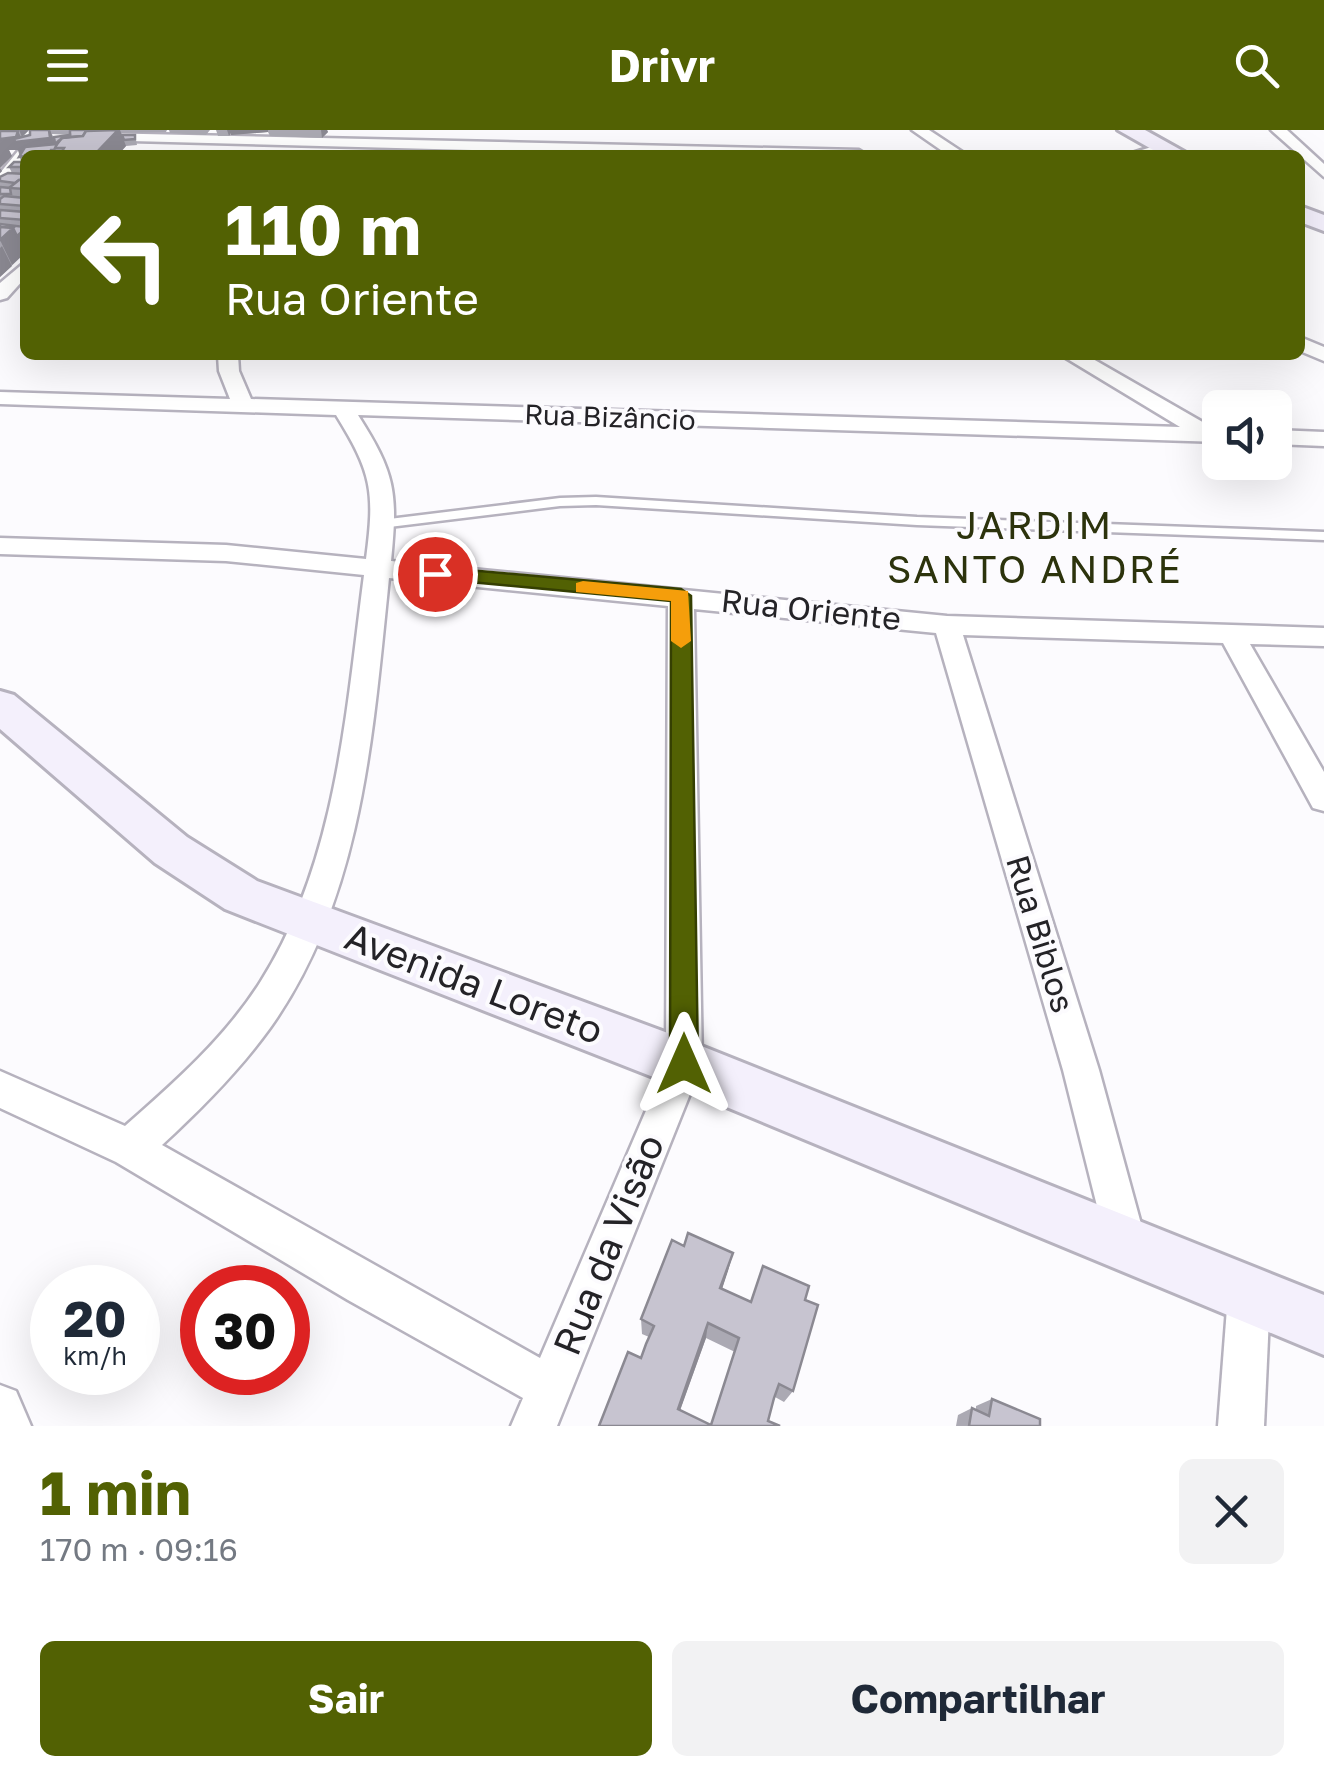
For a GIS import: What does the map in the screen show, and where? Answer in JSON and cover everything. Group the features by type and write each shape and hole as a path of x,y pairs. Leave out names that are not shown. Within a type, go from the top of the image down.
{"street":[{"path":"919,130 951,150"},
{"path":"1129,130 1167,150"},
{"path":"1278,130 1300,150"},
{"path":"18,138 42,137 30,150"},
{"path":"82,137 613,150"},
{"path":"131,150 141,138"},
{"path":"1305,155 1324,172"},
{"path":"0,183 20,161"},
{"path":"228,360 243,406"},
{"path":"1081,360 1202,428"},
{"name":"Rua Bizâncio","path":"0,398 1202,435"},
{"path":"130,1148 212,1073 276,989 310,920 336,837 361,724 381,524 380,476 343,408"},
{"path":"1292,438 1324,439"},
{"name":"Rua Oriente","path":"0,546 226,553 947,625 1324,637"},
{"path":"681,596 684,1064"},
{"name":"Rua Biblos","path":"947,625 1081,1070 1126,1246"},
{"path":"1232,635 1324,800"},
{"name":"Avenida Loreto","path":"0,706 171,850 241,895 684,1064 1324,1325"},
{"name":"Rua da Visão","path":"534,1426 684,1064"},
{"path":"0,1090 130,1148 363,1285 550,1388"},
{"path":"1241,1426 1249,1295"},
{"path":"0,1407 8,1426"}],"lane":[{"path":"381,524 560,502 596,502 916,522 1324,536"}],"building":[{"path":"30,130 49,130 50,138 15,142 14,139 30,135"},
{"path":"70,130 88,130 83,136 70,137"},
{"path":"118,130 99,150 54,148 62,138 83,136 86,131"},
{"path":"0,131 18,131 16,137 0,139"},
{"path":"57,144 54,150 23,150"},
{"path":"20,174 15,183 0,181 0,177"},
{"path":"0,187 10,188 11,194 0,194"},
{"path":"20,198 20,206 0,204 0,199"},
{"path":"0,210 20,212 20,220 0,218"},
{"path":"20,226 20,233 17,236 13,228 0,227"},
{"path":"0,227 13,228 0,240"},
{"path":"688,1233 733,1253 720,1288 751,1302 763,1266 809,1286 805,1300 818,1305 793,1391 779,1384 768,1421 780,1426 599,1426 628,1352 641,1358 654,1326 641,1319 672,1240 684,1246","holes":["708,1323 739,1338 711,1425 678,1409"]},
{"path":"992,1399 1040,1419 1040,1426 969,1426 972,1408 989,1416"}],"slow traffic":[{"path":"583,587 681,596 681,641"}],"district":[{"name":"JARDIM SANTO ANDRÉ","path":"1035,548"}],"route":[{"path":"435,574 681,596 684,1064"}]}
